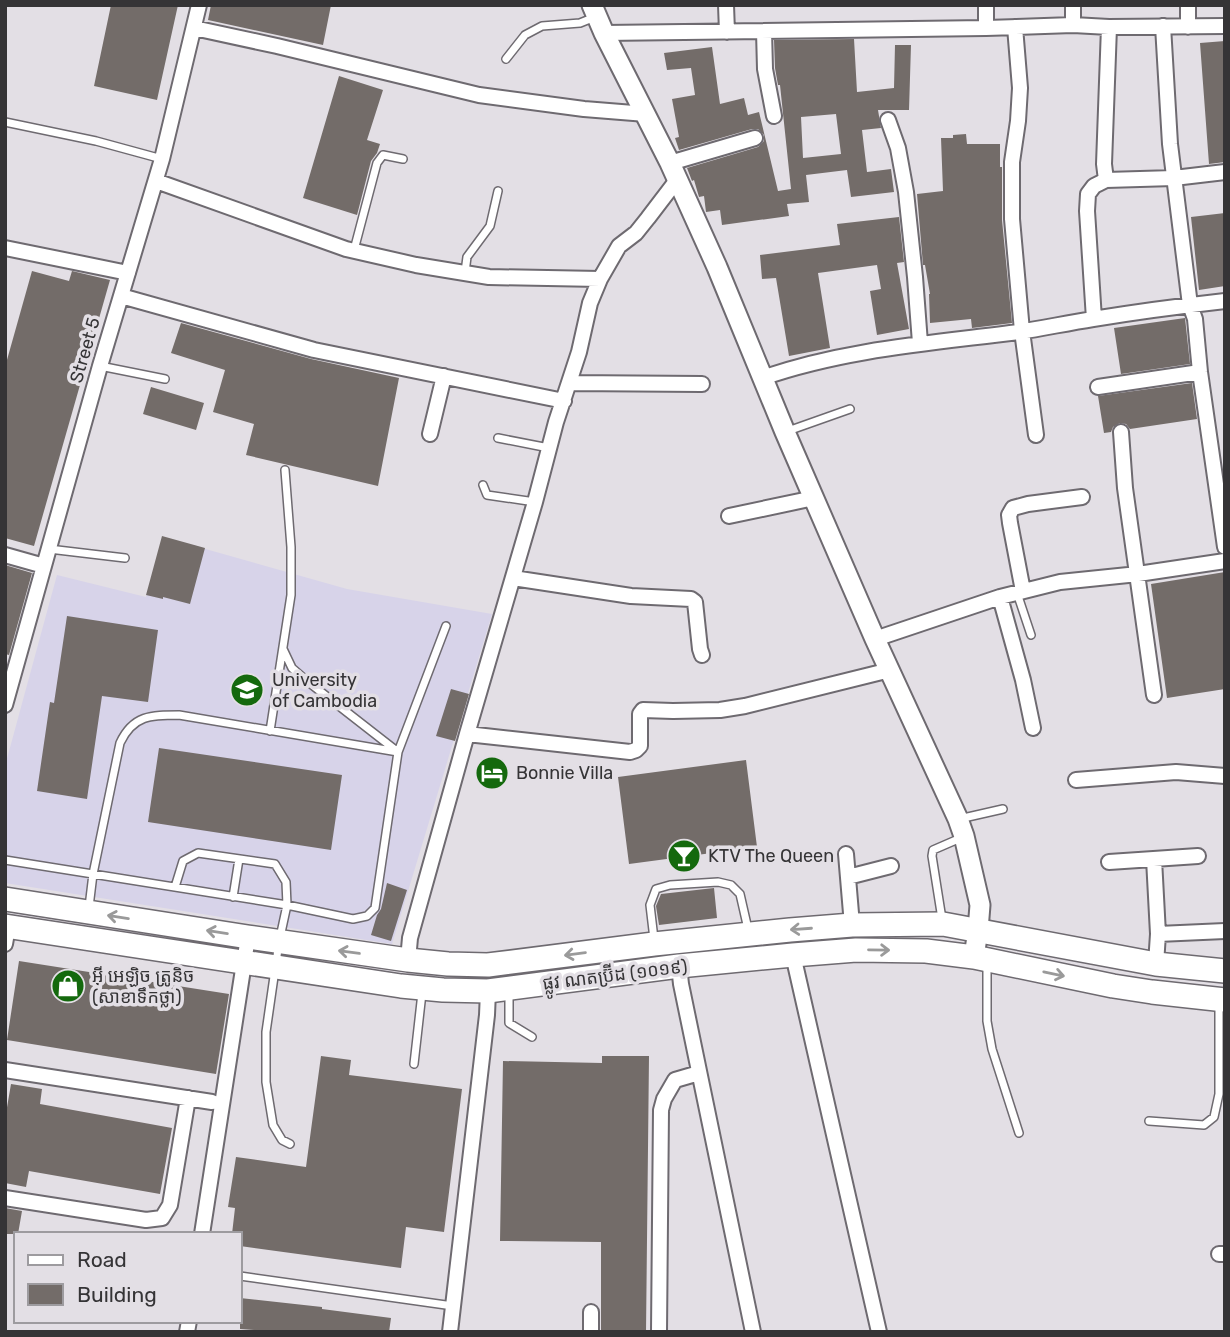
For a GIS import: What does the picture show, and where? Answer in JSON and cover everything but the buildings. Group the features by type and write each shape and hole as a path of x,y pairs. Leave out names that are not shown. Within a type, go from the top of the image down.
{"main road":[{"name":"ផ្លូវ ណតប្រ៊ីដ (១០១៩)","path":"5,899 279,942 448,964 488,965 749,933 852,925 943,924 1156,964 1225,971"},
{"name":"ផ្លូវ ណតប្រ៊ីដ (១០១៩)","path":"6,933 423,988 499,990 679,966 793,955 856,950 926,951 980,958 1113,986 1222,1000"}],"street":[{"name":"Street 5","path":"5,705 100,366 156,181 199,5"},
{"path":"726,5 727,32"},
{"path":"986,5 986,28"},
{"path":"1073,5 1073,25"},
{"path":"1188,5 1188,27"},
{"path":"598,18 727,32 1073,25 1225,26"},
{"path":"598,18 717,267 875,639 961,828 980,905 980,958"},
{"path":"1163,26 1174,178 1225,547"},
{"path":"1015,27 1020,88 1012,162 1012,219 1022,331 1036,435"},
{"path":"1106,180 1104,164 1109,27"},
{"path":"194,28 479,95 646,114"},
{"path":"764,31 765,69 774,116"},
{"path":"888,120 898,148 906,192 920,343"},
{"path":"408,960 410,938 467,734 590,303 600,279 619,246 636,233 648,218 673,171 755,138"},
{"path":"1094,319 1088,194 1094,186 1106,180 1174,178 1225,172"},
{"path":"156,181 353,251 416,265 489,278 600,279"},
{"path":"5,248 128,272"},
{"path":"121,296 314,350 564,401"},
{"path":"762,378 838,357 920,343 1225,301"},
{"path":"1098,387 1200,372"},
{"path":"429,434 444,376"},
{"path":"569,383 702,384"},
{"path":"1121,432 1125,488 1154,695"},
{"path":"1020,592 1009,515 1013,508 1028,503 1082,497"},
{"path":"729,516 814,498"},
{"path":"5,555 44,566"},
{"path":"875,639 1000,597 1060,582 1225,561"},
{"path":"513,579 631,596 691,599 695,602 702,655"},
{"path":"1000,597 1033,728"},
{"path":"467,734 631,752 640,746 640,714 643,710 720,710 746,706 890,670"},
{"path":"1076,780 1176,772 1225,776"},
{"path":"846,854 852,925"},
{"path":"1109,862 1198,856"},
{"path":"1154,859 1158,934 1156,964"},
{"path":"848,877 891,866"},
{"path":"1158,934 1225,931"},
{"path":"202,1232 217,1103 248,937"},
{"path":"793,955 879,1332"},
{"path":"679,966 753,1332"},
{"path":"450,1332 487,1015 499,990"},
{"path":"5,1070 217,1103"},
{"path":"659,1332 661,1111 664,1099 675,1080 699,1073"},
{"path":"5,1198 146,1220 162,1218 170,1205 188,1098"},
{"path":"591,1312 591,1332"}],"lane":[{"path":"506,59 525,35 542,26 580,23 598,18"},
{"path":"5,122 96,141 162,159"},
{"path":"353,251 377,163 383,155 403,159"},
{"path":"465,273 467,257 490,226 498,191"},
{"path":"100,366 166,379"},
{"path":"785,432 850,409"},
{"path":"498,438 549,448"},
{"path":"270,731 291,596 291,547 285,470"},
{"path":"483,485 487,495 535,502"},
{"path":"49,549 125,558"},
{"path":"1020,592 1031,635"},
{"path":"5,860 288,905 353,919 368,916 375,908 397,752 446,626"},
{"path":"283,649 292,667 307,681 397,752"},
{"path":"88,912 93,874 120,743 125,733 137,721 158,715 179,715 397,752"},
{"path":"943,924 933,850 961,828 1003,809"},
{"path":"175,887 183,861 198,853 275,864 286,882 288,905 279,942 266,1032 267,1082 273,1125 282,1140 290,1144"},
{"path":"233,897 239,859"},
{"path":"654,944 650,905 656,889 670,885 718,882 731,885 740,894 749,933"},
{"path":"980,958 992,1049 1019,1133"},
{"path":"414,1063 423,988"},
{"path":"499,990 509,1023 532,1037"},
{"path":"1149,1121 1204,1125 1214,1116 1219,1094 1222,1000"},
{"path":"242,1276 453,1306"}],"shaded area":[{"name":"University of Cambodia","path":"163,537 347,589 492,614 392,944 5,883 5,766 57,575 146,597"}],"place":[{"name":"University of Cambodia","path":"247,690"},
{"name":"Bonnie Villa","path":"492,773"},
{"name":"KTV The Queen","path":"684,856"},
{"name":"អ៊ី អេឡិច ត្រូនិច (សាខាទឹកថ្លា)","path":"68,986"}]}
